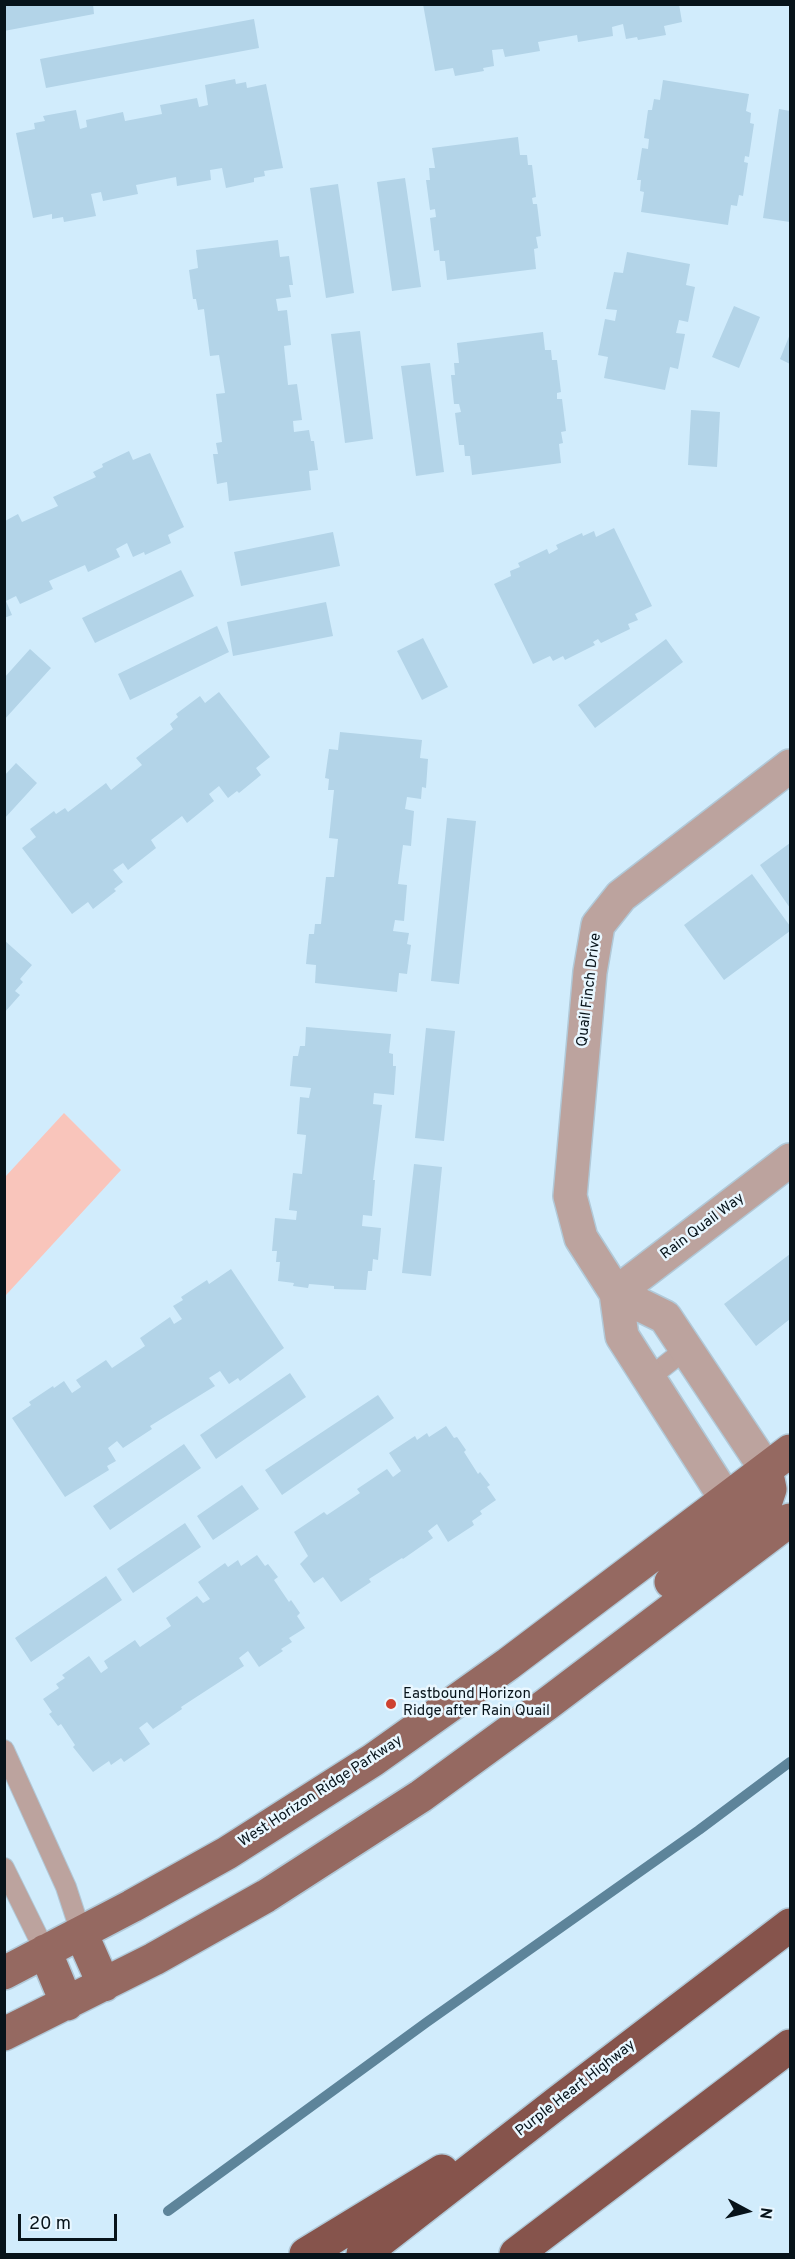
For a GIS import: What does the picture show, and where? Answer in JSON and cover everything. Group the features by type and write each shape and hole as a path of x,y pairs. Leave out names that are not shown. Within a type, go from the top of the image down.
{"highway":[{"name":"Purple Heart Highway","path":"363,2254 790,1925"},
{"path":"516,2254 790,2046"},
{"path":"542,2254 722,2098"},
{"path":"306,2254 365,2216 557,2103"}],"main road":[{"name":"West Horizon Ridge Parkway","path":"4,1973 227,1853 373,1760 508,1664 778,1460"},
{"path":"548,1704 580,1652 756,1516 765,1504 778,1460"},
{"path":"4,2034 154,1959 276,1890 421,1796 548,1704 790,1520"},
{"path":"81,1933 104,1985"},
{"path":"45,1952 67,2004"}],"street":[{"name":"Quail Finch Drive","path":"726,1499 622,1336 616,1293 581,1238 570,1196 590,972 598,926 621,896 790,766"},
{"name":"Rain Quail Way","path":"616,1293 790,1160"},
{"path":"616,1293 665,1317 686,1349 778,1460"}],"lane":[{"path":"649,1378 686,1349"},
{"path":"4,1750 9,1772 66,1887 81,1933"},
{"path":"4,1868 45,1952"}],"shaded area":[{"path":"64,1113 121,1170 6,1295 4,1293 5,1177"}],"building":[{"path":"4,4 93,4 94,14 4,31"},
{"path":"423,4 679,4 682,22 664,26 666,35 638,40 637,37 626,39 623,24 612,27 613,36 578,42 577,35 538,42 540,51 505,57 503,49 492,50 494,66 483,68 484,71 455,76 453,68 435,71"},
{"path":"254,19 259,48 46,88 40,59"},
{"path":"235,79 236,84 246,82 247,88 266,84 283,168 264,171 265,176 254,178 254,182 226,188 222,168 210,170 211,180 177,186 176,177 136,185 138,194 103,201 101,192 91,194 96,216 64,222 63,217 52,219 52,214 33,218 16,133 35,129 34,123 45,121 43,116 76,110 80,129 87,127 86,120 123,112 125,121 162,114 160,105 197,98 199,107 208,105 205,85"},
{"path":"663,80 749,94 746,111 751,113 750,123 754,124 749,157 745,156 744,162 748,163 743,196 739,195 737,206 731,205 728,225 641,212 644,192 640,191 641,180 637,180 642,148 648,149 649,139 644,138 648,110 652,110 654,99 660,100"},
{"path":"779,109 790,111 790,222 763,218"},
{"path":"518,137 520,155 527,155 528,165 532,165 536,197 532,198 533,204 537,204 541,236 536,237 538,248 534,249 536,269 447,280 445,261 440,261 439,250 434,251 430,218 436,217 435,209 430,210 426,180 430,180 429,168 435,168 432,148"},
{"path":"405,178 421,287 392,291 377,182"},
{"path":"338,184 354,293 326,298 310,188"},
{"path":"278,240 280,257 289,256 293,285 289,285 291,297 276,299 278,311 287,310 291,345 284,346 288,385 297,384 302,420 293,421 294,432 309,430 311,441 314,441 318,470 309,471 311,490 229,501 227,482 217,484 213,454 218,454 216,443 222,442 216,394 225,393 219,355 210,356 204,309 198,310 196,299 193,299 189,270 198,268 196,250"},
{"path":"627,252 690,264 686,285 695,287 688,322 679,320 676,333 685,334 678,369 670,367 665,390 604,378 608,357 598,355 605,319 615,321 617,310 606,309 614,272 623,273"},
{"path":"734,306 760,317 739,368 712,357"},
{"path":"360,331 373,439 345,443 331,334"},
{"path":"543,332 545,350 551,350 552,360 557,360 561,392 557,393 557,399 562,399 566,431 561,432 563,443 559,444 561,463 472,475 470,456 465,456 464,445 459,445 455,413 461,412 459,404 454,404 451,375 455,375 454,363 459,363 457,343"},
{"path":"790,334 790,364 780,359"},
{"path":"430,363 444,472 416,476 401,366"},
{"path":"691,410 720,412 717,467 688,465"},
{"path":"129,451 133,460 150,453 184,527 168,535 171,543 145,555 144,552 133,557 127,543 116,549 120,557 88,572 85,565 49,581 53,589 20,604 16,596 6,601 12,615 4,618 5,521 18,514 22,522 58,506 53,497 96,477 93,472 103,467 102,464"},
{"path":"614,528 652,606 635,614 638,620 628,624 630,629 601,643 598,639 593,642 595,645 565,660 563,656 553,661 550,656 533,664 494,584 511,576 510,571 520,567 518,563 547,549 549,554 558,549 556,545 582,533 583,536 594,531 596,537"},
{"path":"333,532 340,566 241,586 234,552"},
{"path":"181,570 194,596 95,643 82,618"},
{"path":"326,602 333,636 233,656 227,622"},
{"path":"217,626 229,652 130,700 118,674"},
{"path":"423,638 448,687 422,700 397,651"},
{"path":"666,639 683,662 595,728 578,705"},
{"path":"30,649 51,668 4,720 4,678"},
{"path":"219,692 270,757 256,768 261,775 239,793 237,791 228,798 219,786 209,794 214,801 187,823 182,816 151,840 156,848 128,870 123,863 113,870 123,882 114,889 116,891 93,909 88,902 72,914 22,848 36,837 30,829 54,811 56,814 65,808 68,812 106,783 111,790 142,765 136,758 173,729 170,724 178,717 176,714 200,696 205,703"},
{"path":"340,732 422,740 420,758 428,759 426,788 422,787 421,799 407,797 405,809 414,811 411,846 403,845 398,884 407,885 404,921 395,920 393,931 409,933 407,944 411,945 407,974 399,973 397,992 315,983 316,965 306,964 309,934 314,934 315,924 321,924 326,877 334,877 338,839 329,838 334,790 328,790 329,779 325,778 329,749 338,750"},
{"path":"16,763 37,783 4,819 4,776"},
{"path":"447,818 476,821 459,984 431,981"},
{"path":"790,843 790,908 760,865"},
{"path":"752,874 790,926 790,931 724,980 684,925"},
{"path":"4,940 32,965 20,979 23,982 15,991 20,995 4,1013"},
{"path":"306,1027 391,1034 389,1053 393,1054 393,1066 396,1066 394,1095 374,1093 373,1104 382,1105 373,1180 375,1180 372,1216 363,1215 362,1226 381,1228 378,1260 373,1259 372,1271 368,1271 366,1290 334,1289 334,1286 309,1284 308,1288 278,1281 280,1262 276,1262 277,1251 272,1251 275,1218 296,1220 297,1211 289,1210 293,1173 302,1174 306,1135 297,1134 300,1097 309,1098 311,1088 290,1086 293,1056 298,1056 300,1046 305,1046"},
{"path":"426,1028 455,1031 444,1141 415,1138"},
{"path":"414,1164 442,1167 431,1276 402,1273"},
{"path":"790,1254 790,1319 756,1346 724,1304"},
{"path":"231,1269 284,1348 240,1381 238,1378 229,1384 220,1371 209,1378 215,1386 150,1426 152,1429 123,1448 117,1441 108,1448 116,1461 107,1466 109,1470 65,1497 12,1418 31,1405 29,1402 53,1386 54,1388 64,1381 72,1393 81,1387 76,1380 106,1360 112,1368 145,1346 140,1338 170,1317 174,1324 182,1319 173,1306 183,1300 181,1297 207,1280 209,1284"},
{"path":"290,1373 306,1397 216,1459 200,1435"},
{"path":"378,1395 394,1418 282,1495 265,1470"},
{"path":"446,1426 466,1450 464,1452 478,1474 480,1472 490,1485 487,1487 496,1500 480,1511 482,1514 472,1521 474,1525 448,1542 437,1524 428,1531 433,1538 369,1579 371,1582 341,1602 323,1577 314,1583 300,1564 308,1556 294,1532 324,1512 327,1515 360,1493 357,1489 387,1469 393,1477 401,1471 389,1453 415,1436 417,1440 427,1433 429,1437"},
{"path":"184,1444 201,1468 110,1530 93,1506"},
{"path":"242,1485 259,1509 213,1540 197,1516"},
{"path":"185,1523 201,1547 133,1593 117,1569"},
{"path":"257,1555 265,1566 268,1564 278,1577 274,1580 289,1602 291,1600 300,1613 297,1616 305,1628 289,1638 292,1642 281,1649 283,1651 259,1667 248,1651 239,1658 244,1666 181,1707 182,1709 153,1729 147,1722 139,1728 150,1744 124,1762 121,1758 111,1765 109,1761 93,1772 73,1747 75,1745 61,1724 58,1726 49,1714 52,1712 43,1699 59,1688 56,1684 65,1678 62,1675 89,1656 101,1673 108,1668 104,1661 135,1640 140,1647 171,1626 166,1618 197,1596 203,1603 210,1599 198,1582 225,1563 228,1567 238,1560 241,1566"},
{"path":"106,1576 122,1600 31,1662 15,1638"}],"waterway":[{"path":"168,2211 427,2022 699,1830 790,1762"}],"place":[{"name":"Eastbound Horizon Ridge after Rain Quail","path":"391,1704"}]}
